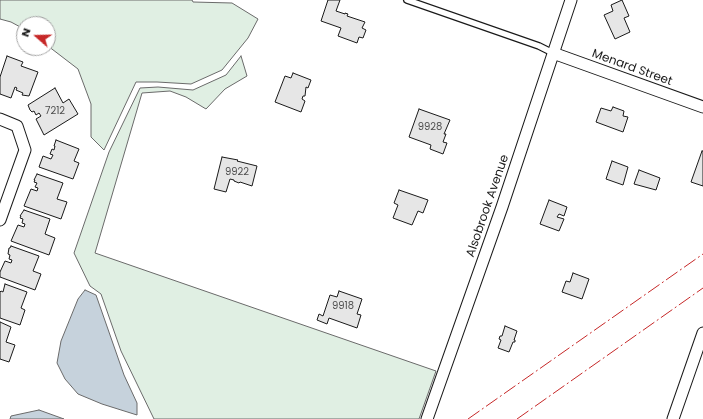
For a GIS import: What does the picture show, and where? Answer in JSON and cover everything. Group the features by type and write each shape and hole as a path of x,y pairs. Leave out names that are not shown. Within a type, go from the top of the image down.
{"street":[{"name":"Alsobrook Avenue","path":"427,419 502,207 571,0"},
{"name":"Menard Street","path":"553,52 703,107"},
{"path":"0,119 17,126 25,150 0,220"},
{"path":"673,419 703,332"}],"lane":[{"path":"407,0 532,43 553,52"}],"green space":[{"path":"0,0 192,0 193,2 232,3 258,19 248,38 222,70 191,84 136,82 104,150 91,137 91,104 78,69 56,52 56,16 16,16 16,25 0,19"},
{"path":"241,56 247,76 225,89 206,109 186,97 170,91 142,93 95,253 436,371 419,419 154,419 121,351 101,294 90,286 74,253 109,152 140,88 158,87 193,90 226,75"}],"shaded area":[{"path":"85,290 96,295 124,375 137,403 137,415 102,404 78,394 65,379 57,363 61,341 78,299"},
{"path":"39,410 64,419 10,419 11,416"}],"building":[{"path":"328,0 340,0 336,11 348,14 347,16 365,22 362,28 366,30 363,38 359,37 357,43 338,36 341,28 321,21"},
{"path":"622,0 629,16 624,18 630,32 615,39 604,15 613,11 611,5"},
{"path":"7,56 23,62 21,66 38,72 29,96 22,95 23,93 16,90 17,88 15,87 11,98 0,94 0,77"},
{"path":"293,73 311,80 308,88 306,87 305,96 303,96 302,99 305,101 301,112 275,102 285,76 291,78"},
{"path":"55,88 63,103 69,99 78,114 44,135 36,119 41,116 39,113 36,115 34,111 32,112 28,105"},
{"path":"613,107 624,111 623,116 628,117 623,132 596,122 601,108 611,111"},
{"path":"419,109 450,120 444,134 446,134 443,142 447,143 443,154 430,149 431,145 409,137"},
{"path":"56,140 79,149 74,161 79,163 73,179 39,167 43,156 51,159 53,155 50,154 52,149 54,150"},
{"path":"703,151 703,186 691,182"},
{"path":"222,157 257,166 252,186 230,179 226,192 214,189"},
{"path":"612,161 628,167 623,185 606,179"},
{"path":"639,170 660,178 656,190 634,184"},
{"path":"37,174 63,183 57,199 67,202 61,219 24,206 31,189 37,191 38,188 35,187 37,183 34,182 34,180"},
{"path":"399,190 428,200 423,213 418,211 412,225 393,218 398,205 394,203"},
{"path":"549,200 567,207 564,216 559,214 557,217 564,219 559,231 540,224"},
{"path":"24,210 50,219 45,234 55,238 49,255 11,241 18,225 24,227 25,224 22,223 23,219 20,218 20,216"},
{"path":"11,246 39,256 33,271 41,274 35,290 0,277 0,272 5,261 11,263 12,260 9,259 10,255 8,254"},
{"path":"573,273 589,279 582,299 562,292 566,281 570,282"},
{"path":"5,284 27,292 21,308 25,310 20,325 0,318 0,292 3,292"},
{"path":"339,291 362,299 357,314 361,315 357,328 329,318 327,324 317,320 319,314 323,316 330,295 337,297"},
{"path":"0,322 11,327 6,342 15,345 9,362 0,359"},
{"path":"505,326 517,331 514,340 515,342 513,342 509,352 498,348 501,340 499,339 500,336 502,336"}],"power":[{"path":"468,419 703,254"},
{"path":"517,419 703,288"}]}
